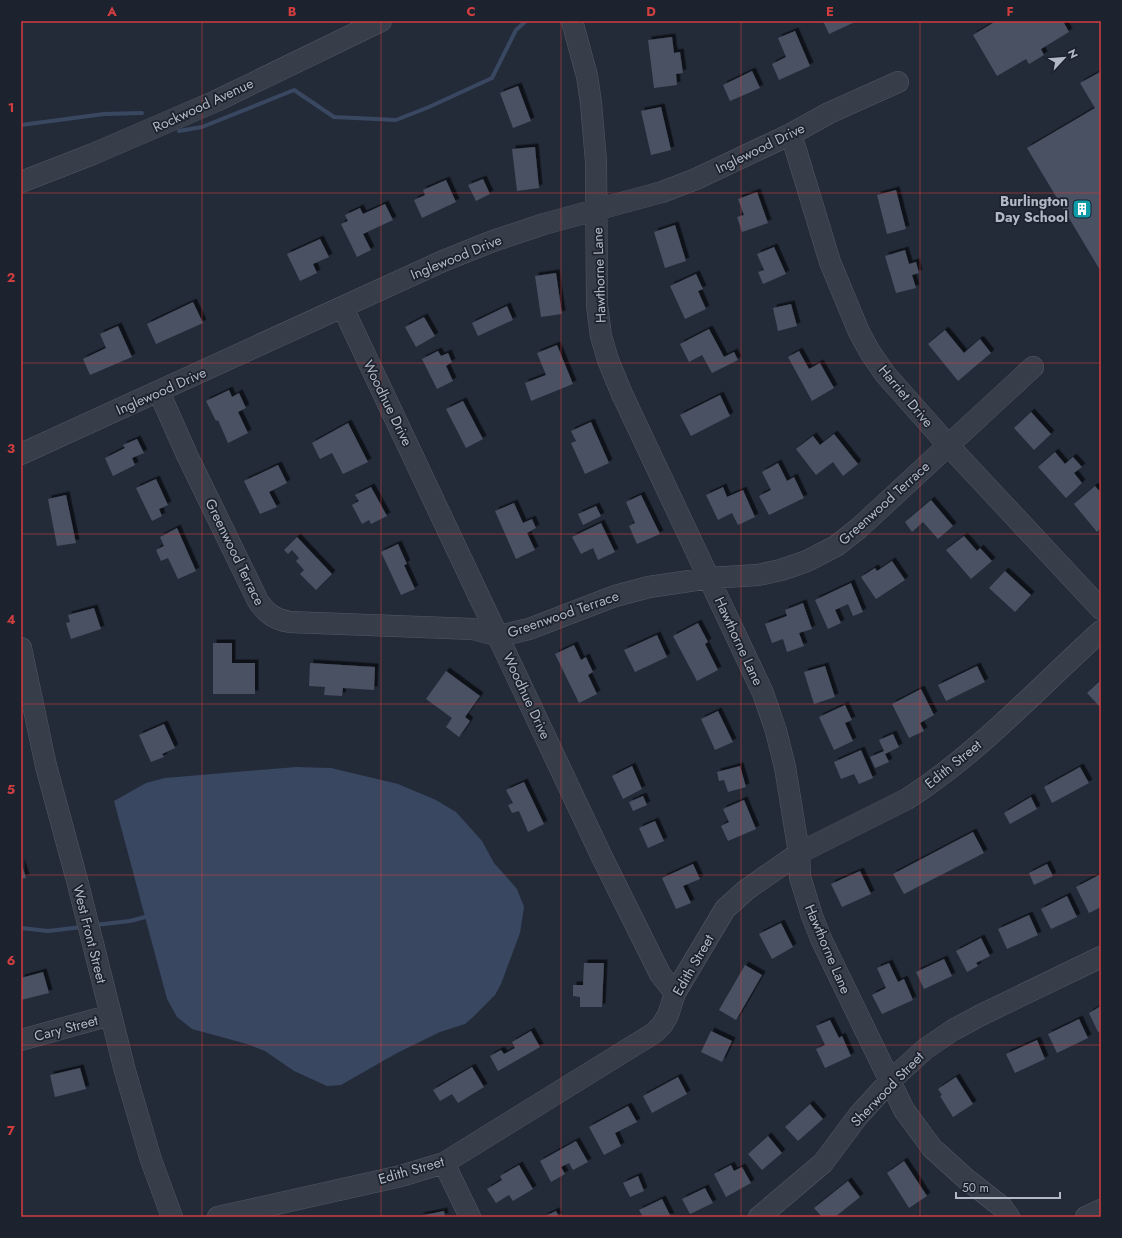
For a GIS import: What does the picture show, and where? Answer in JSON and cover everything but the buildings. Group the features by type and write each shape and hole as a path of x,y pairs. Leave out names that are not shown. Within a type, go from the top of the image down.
{"street":[{"name":"Rockwood Avenue","path":"21,182 93,154 216,101 381,21"},
{"name":"Hawthorne Lane","path":"572,21 587,76 591,103 596,161 597,305 601,336 608,360 622,394 763,693 776,732 785,767 799,853 800,877 814,922 889,1082 904,1110 932,1148 965,1178 1002,1207 1008,1217"},
{"name":"Inglewood Drive","path":"21,454 343,308 442,261 493,241 544,224 597,211 662,192 696,179 791,134 829,113 898,82"},
{"name":"Harriet Drive","path":"791,134 830,262 859,332 885,374 948,445 1101,609"},
{"name":"Woodhue Drive","path":"343,308 601,855 660,974 675,993"},
{"name":"Greenwood Terrace","path":"159,392 258,601 267,614 278,620 290,622 473,629 499,636 529,629 615,596 649,587 709,578 758,575 781,570 807,561 836,546 859,528 1033,367"},
{"name":"Edith Street","path":"218,1217 401,1176 444,1163 654,1033 662,1025 668,1015 675,993 725,909 746,890 799,853 922,790 1001,725 1101,631"},
{"name":"West Front Street","path":"21,648 46,766 111,1015 151,1160 172,1217"},
{"name":"Sherwood Street","path":"759,1217 823,1163 858,1116 889,1082 925,1049 953,1030 1022,994 1101,957"},
{"name":"Cary Street","path":"21,1040 111,1015"},
{"path":"444,1163 470,1217"},
{"path":"1086,1217 1101,1210"}],"water":[{"path":"296,767 331,768 398,784 436,800 456,812 482,841 494,863 517,889 524,907 520,933 501,984 495,995 472,1018 465,1024 440,1032 397,1053 341,1085 327,1086 294,1071 265,1051 247,1044 192,1029 177,1017 167,999 114,801 146,783 165,778"}],"waterway":[{"path":"179,131 202,127 294,90 334,117 396,120 429,107 492,78 516,30 526,21"},
{"path":"21,125 104,114 142,113"},
{"path":"95,925 130,921 149,916"},
{"path":"21,928 48,931 82,927"}],"place":[{"name":"Burlington Day School","path":"1082,209"}]}
